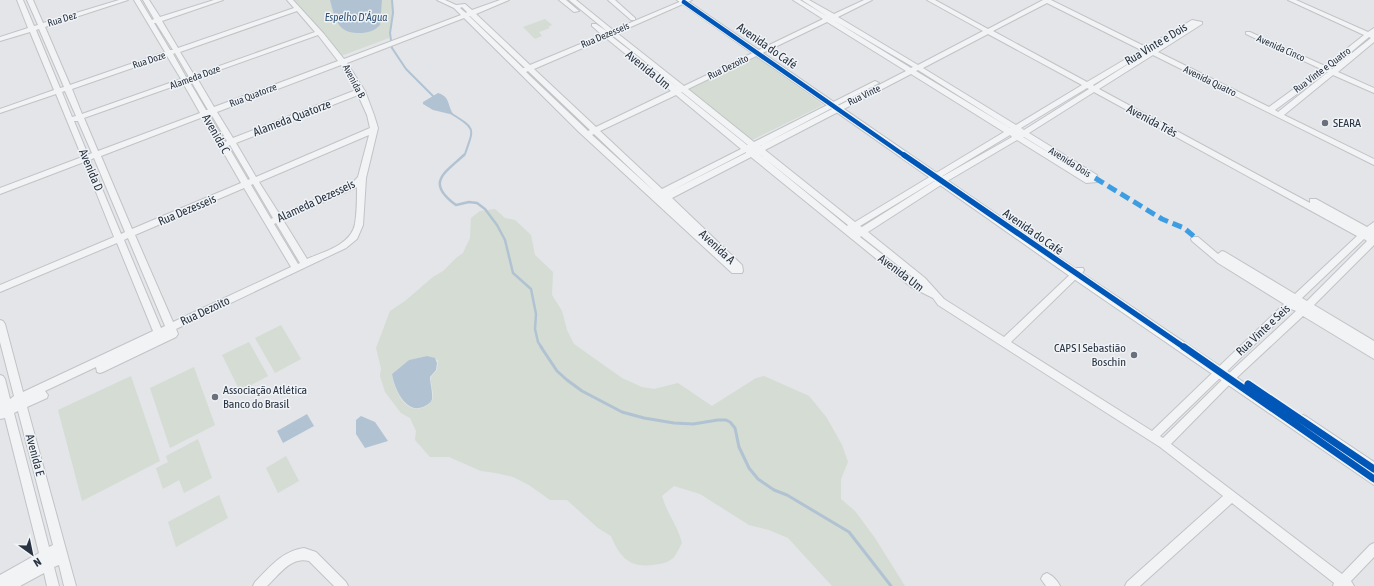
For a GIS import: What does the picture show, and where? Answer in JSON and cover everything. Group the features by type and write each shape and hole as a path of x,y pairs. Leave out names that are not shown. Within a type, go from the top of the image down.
{"main road":[{"name":"Avenida do Café","path":"684,0 1078,272 1221,369 1374,469"},
{"name":"Avenida do Café","path":"1232,376 1374,479"}],"street":[{"name":"Avenida D","path":"20,0 160,337"},
{"name":"Avenida D","path":"30,0 172,331"},
{"name":"Rua Dez","path":"41,24 114,0"},
{"name":"Rua Dez","path":"0,35 125,0"},
{"name":"Avenida C","path":"137,0 155,22"},
{"name":"Avenida C","path":"146,0 155,22 171,51 189,79 211,108 305,264"},
{"path":"155,22 220,0"},
{"name":"Avenida B","path":"290,0 342,59 361,91 374,128"},
{"name":"Avenida A","path":"440,0 463,9 523,67 592,128 660,198 732,269 739,271 738,267 660,198 584,132 523,67"},
{"name":"Rua Quatorze","path":"0,191 94,152 390,41 463,9 494,0"},
{"name":"Rua Quatorze","path":"463,9 506,0"},
{"name":"Avenida Um","path":"562,0 607,32"},
{"name":"Avenida Um","path":"572,0 607,32 676,89 912,277 920,288 934,295 941,302 968,320 1164,444 1232,496 1343,585"},
{"path":"611,0 633,19"},
{"name":"Rua Dezesseis","path":"607,32 633,19 684,0"},
{"name":"Rua Dezesseis","path":"523,67 684,0"},
{"name":"Avenida Dois","path":"796,0 827,17 1094,177 1094,180 1089,181 1017,132"},
{"name":"Avenida Dois","path":"805,0 827,17"},
{"name":"Rua Dezoito","path":"827,17 857,0"},
{"name":"Rua Dezoito","path":"584,132 827,17 869,0"},
{"name":"Avenida Três","path":"930,0 988,28"},
{"name":"Avenida Três","path":"940,0 1093,86 1371,235"},
{"name":"Rua Vinte","path":"988,28 1036,0"},
{"name":"Rua Vinte","path":"660,198 837,105 988,28 1047,0"},
{"name":"Avenida Quatro","path":"1047,0 1272,109 1374,162"},
{"name":"Avenida Quatro","path":"1056,0 1152,50"},
{"path":"1291,0 1373,34"},
{"path":"1298,0 1373,34"},
{"name":"Rua Doze","path":"0,106 57,89 297,8"},
{"name":"Rua Vinte e Dois","path":"850,228 1017,132 1152,50 1200,23 1194,21 1152,50"},
{"name":"Rua Dez","path":"0,39 31,27"},
{"name":"Avenida Cinco","path":"1374,86 1331,69 1248,33 1252,32 1331,69 1374,91"},
{"name":"Alameda Doze","path":"71,121 319,33"},
{"name":"Rua Vinte e Quatro","path":"1280,113 1373,34"},
{"name":"Rua Vinte e Quatro","path":"1272,109 1331,69"},
{"name":"Avenida C","path":"189,79 203,111 244,183 296,268"},
{"name":"Rua Doze","path":"0,111 57,89"},
{"name":"Alameda Quatorze","path":"223,145 361,91"},
{"name":"Avenida Quatro","path":"1280,113 1374,157"},
{"path":"362,178 374,128"},
{"name":"Rua Dezesseis","path":"0,283 129,232 374,128"},
{"name":"Rua Quatorze","path":"0,185 84,156"},
{"name":"Rua Vinte e Dois","path":"858,234 940,177"},
{"name":"Rua Dezoito","path":"4,410 160,337 296,268 343,246 354,237 360,218 362,178"},
{"name":"Alameda Dezesseis","path":"269,223 355,184 362,178"},
{"name":"Rua Vinte e Seis","path":"1152,437 1221,369 1294,302 1371,235"},
{"name":"Rua Vinte e Seis","path":"1164,444 1232,376 1305,308 1371,235"},
{"name":"Rua Dezesseis","path":"0,289 119,236"},
{"path":"1294,302 1198,240 1194,239 1216,257 1294,302 1374,346"},
{"path":"1005,342 1078,272"},
{"path":"1305,308 1374,355"},
{"name":"Avenida E","path":"0,324 70,586"},
{"name":"Avenida E","path":"0,379 4,410 17,448 53,586"},
{"path":"1131,586 1232,496"},
{"path":"1343,585 1374,550"},
{"path":"8,586 60,552"},
{"path":"259,586 284,561 295,555 304,554 312,556 324,570 342,586"},
{"path":"0,581 46,560"}],"shaded area":[{"path":"291,0 392,0 394,11 389,38 341,56"},
{"path":"545,19 552,25 548,27 550,28 539,32 542,36 535,39 523,27"},
{"path":"757,57 823,105 752,140 688,90"},
{"path":"495,209 505,218 515,220 531,235 535,255 553,272 552,295 562,311 567,330 574,344 622,378 642,387 654,389 678,383 712,406 756,378 764,376 809,396 827,418 842,445 848,462 841,479 841,499 855,511 875,538 905,586 832,586 788,538 769,530 749,525 700,494 674,486 662,496 682,543 675,556 668,561 653,565 638,565 626,560 618,550 611,536 598,528 567,500 550,500 529,485 513,477 481,471 449,457 430,457 415,440 416,431 410,418 401,413 385,392 380,376 381,368 376,348 390,311 405,301 433,277 443,271 463,253 470,238 471,218 480,211","holes":["427,356 438,360 437,370 431,377 433,398 429,404 425,406 417,409 411,408 402,400 398,393 392,374 409,360"]},
{"path":"281,325 301,359 275,373 255,338"},
{"path":"249,342 268,376 240,391 222,355"},
{"path":"194,367 215,425 170,448 150,388"},
{"path":"131,376 160,461 82,501 58,410"},
{"path":"198,439 212,478 184,493 179,480 163,489 156,468 168,462 166,456"},
{"path":"286,456 299,481 278,493 266,468"},
{"path":"219,495 228,518 176,547 168,522"}],"water":[{"name":"Espelho D'Água","path":"330,0 382,0 380,25 365,33 352,33 346,31 338,24"},
{"path":"438,93 447,99 454,115 433,110 423,104 423,102"},
{"path":"427,356 435,358 437,363 436,370 430,377 432,399 430,403 423,407 411,407 398,392 392,374 409,360"},
{"path":"307,414 314,426 283,443 277,431"},
{"path":"361,416 375,422 388,441 365,448 356,434 356,420"}],"waterway":[{"path":"392,0 393,13 390,33 392,48 406,69 434,97"},
{"path":"452,114 469,126 471,130 470,139 464,155"},
{"path":"464,155 444,173 440,185 442,191 456,205 469,202 477,203 485,209 497,225 505,240 513,273 531,289 536,314 535,329 538,342 542,348"},
{"path":"541,347 557,371 567,380 582,391 622,412 644,418 674,423 693,424 718,420 726,420 730,422 735,428 739,447 749,468 758,479 774,490 787,495 849,532 891,586"}],"marked path":[{"path":"1095,178 1162,219 1184,228 1197,239"}],"cycle path":[{"path":"684,2 1075,274 1374,479"},
{"path":"1248,384 1374,469"}],"place":[{"name":"SEARA","path":"1325,123"},
{"name":"CAPS I Sebastião Boschin","path":"1134,355"},
{"name":"Associação Atlética Banco do Brasil","path":"215,397"}]}
